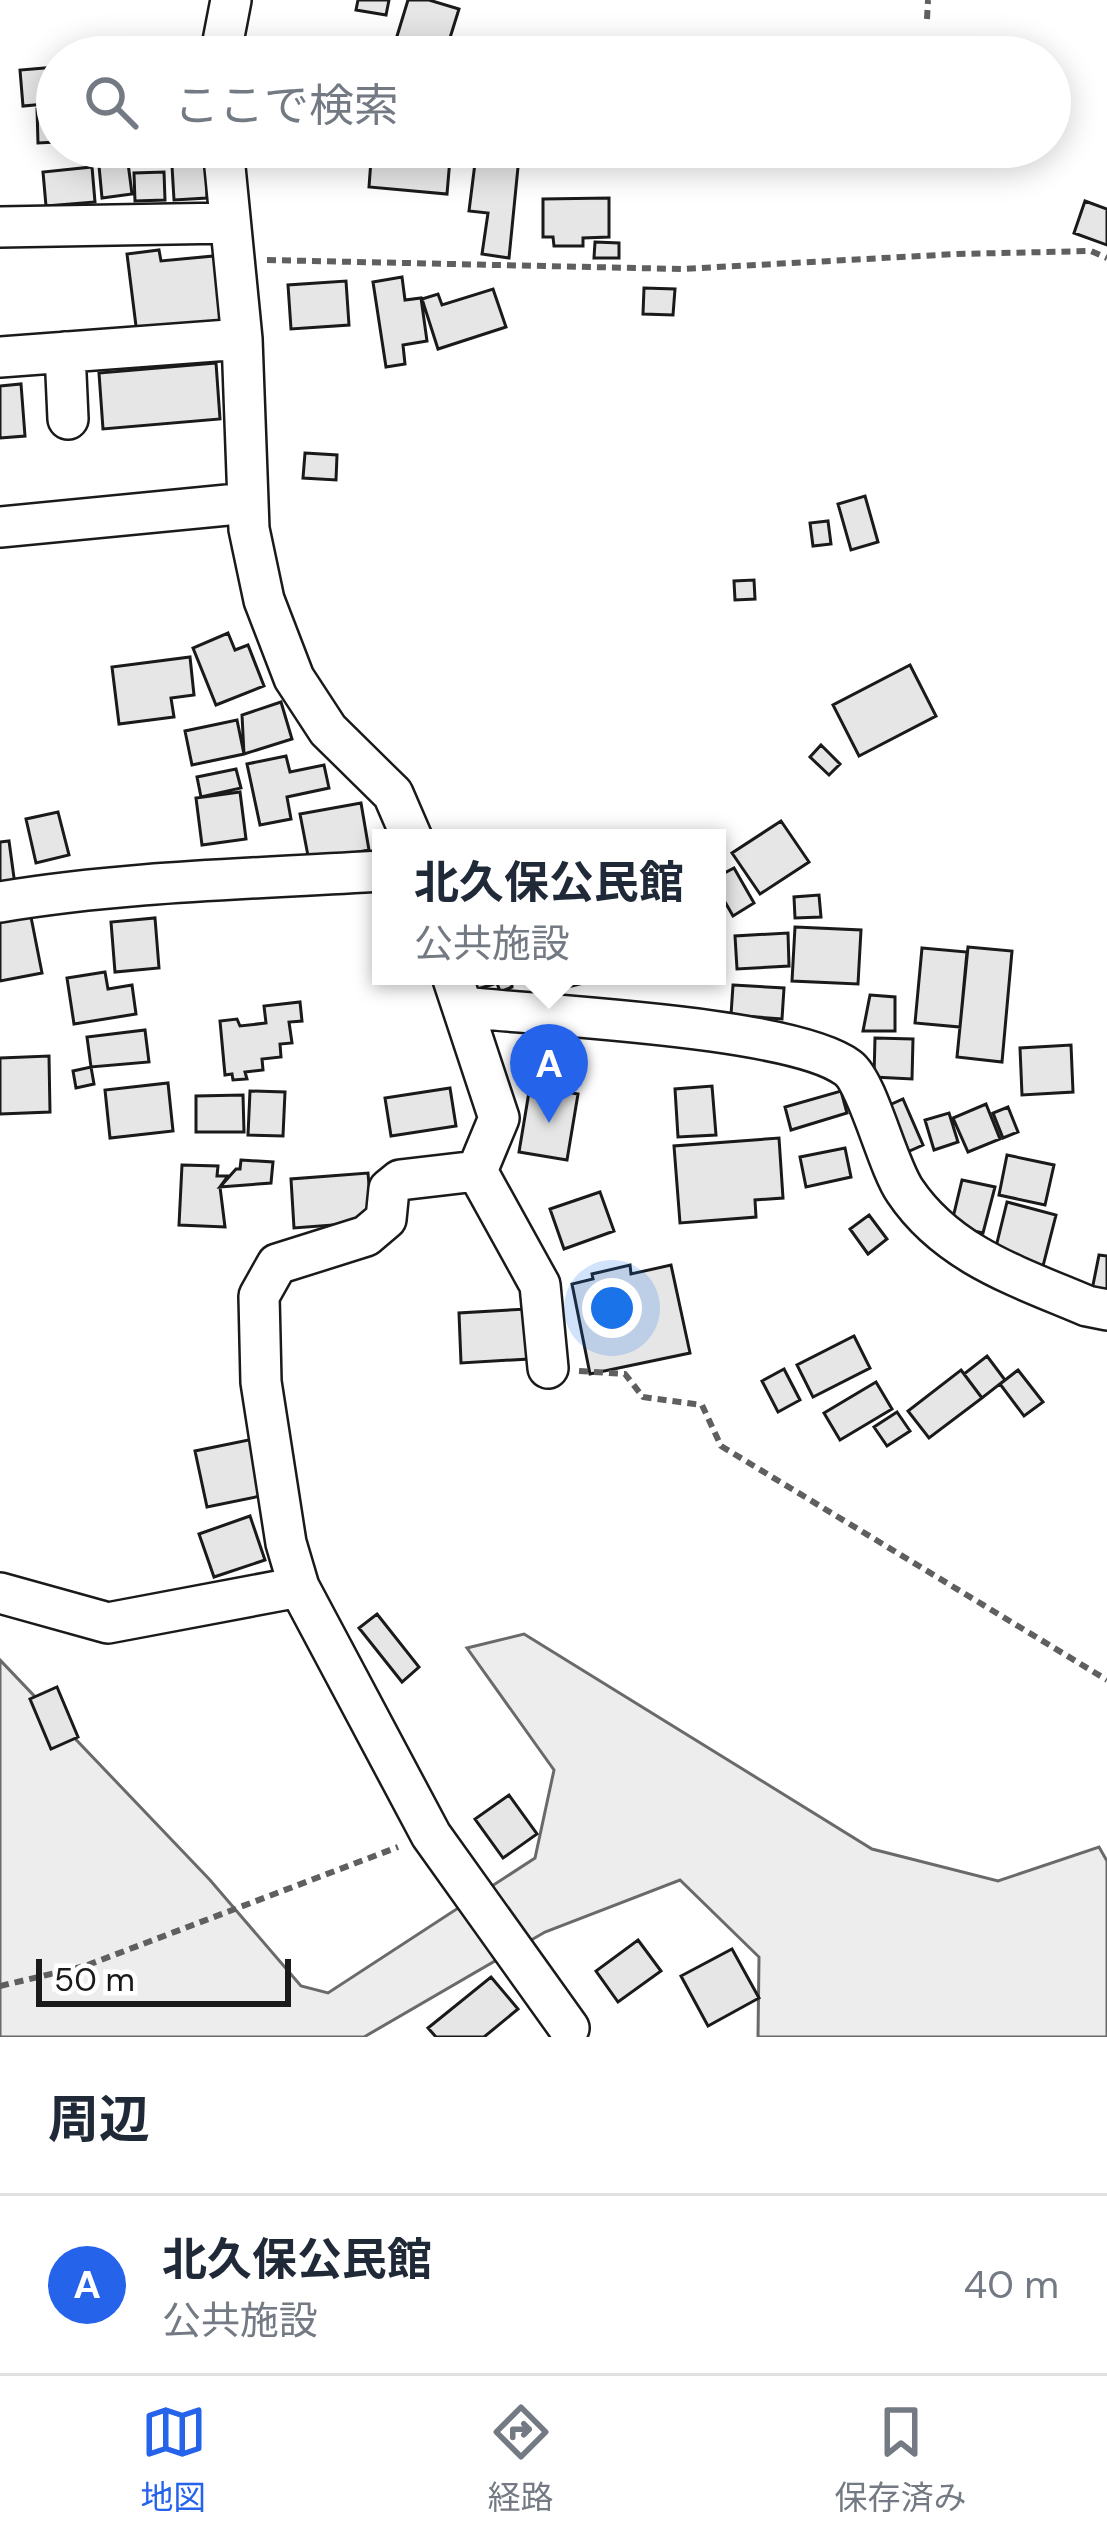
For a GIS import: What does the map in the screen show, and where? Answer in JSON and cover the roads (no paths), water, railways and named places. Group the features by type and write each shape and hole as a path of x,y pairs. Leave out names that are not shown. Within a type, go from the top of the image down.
{"street":[{"path":"224,36 230,0"},
{"path":"225,168 242,339 249,529 264,600 294,678 328,730 393,794 408,829"},
{"path":"0,227 232,241"},
{"path":"0,357 242,339"},
{"path":"65,352 68,419"},
{"path":"0,527 248,502"},
{"path":"0,902 68,890 372,871"},
{"path":"477,1171 499,1118 458,992 824,1054 853,1071 904,1190 938,1229 967,1254 1087,1306 1107,1310"},
{"path":"477,1171 540,1285 548,1368"},
{"path":"477,1171 400,1180 389,1189 386,1219 366,1236 278,1264 259,1296 261,1382 286,1543 299,1587 431,1834 569,2027"},
{"path":"0,1593 108,1623 299,1587"}],"place":[{"name":"北久保公民館","path":"549,1123"}]}
